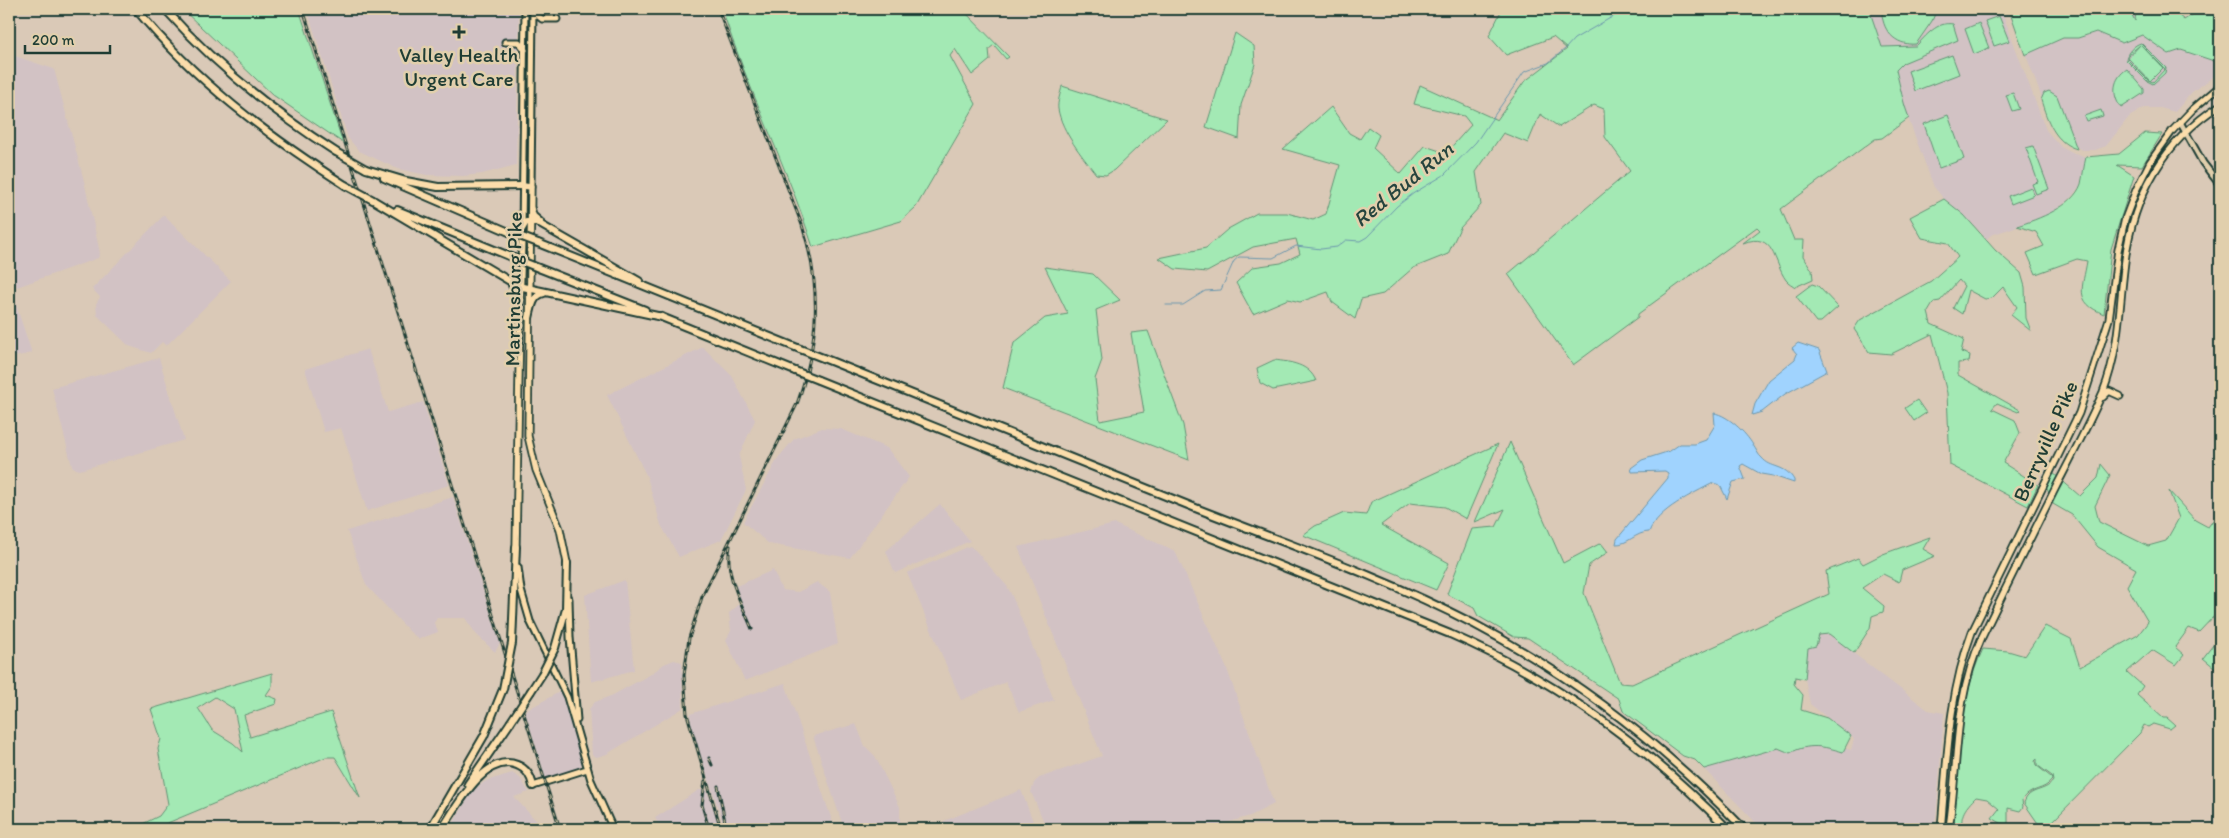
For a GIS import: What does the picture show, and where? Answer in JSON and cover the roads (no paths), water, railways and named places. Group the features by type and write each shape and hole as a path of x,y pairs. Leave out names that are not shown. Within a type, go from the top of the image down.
{"highway":[{"path":"136,9 187,64 239,111 287,147 345,185 507,281 530,290 662,317"},
{"path":"164,9 206,52 250,91 289,121 336,152 422,196 1375,580 1455,615 1512,645 1578,687 1649,740 1745,829"},
{"name":"Berryville Pike","path":"1941,829 1952,708 1958,674 1969,641 2079,414 2110,319 2118,250 2128,212 2150,162 2180,122 2220,86"},
{"name":"Berryville Pike","path":"1949,829 1960,708 1972,663 1998,605 2095,409 2110,371 2115,350 2125,259 2136,215 2155,171 2166,153 2185,131 2220,105"},
{"path":"366,168 391,177 427,185 449,187 531,187"},
{"name":"Martinsburg Pike","path":"531,187 527,413 529,444 536,470 560,529 567,564"},
{"path":"373,200 1450,634 1494,654 1562,692 1611,724 1667,770 1727,829"},
{"path":"531,209 535,218 549,229"},
{"path":"522,229 524,224 530,221 549,229 669,296"},
{"name":"Martinsburg Pike","path":"516,547 522,229"},
{"path":"507,281 516,291 520,320"},
{"path":"529,318 535,298 539,294 547,293"},
{"path":"2095,409 2107,392 2114,392 2120,396"},
{"path":"430,829 484,736 502,689 512,643 516,547"},
{"path":"441,829 542,674 555,648 566,609 567,564"},
{"path":"441,829 470,786 484,774 498,766 509,763 522,767 530,776 533,786"}],"main road":[{"name":"Martinsburg Pike","path":"522,229 524,9"},
{"name":"Martinsburg Pike","path":"531,187 533,10"},
{"path":"533,10 540,18 557,19"},
{"path":"505,42 519,42 525,52"},
{"path":"2180,122 2203,163 2220,185"},
{"path":"516,547 520,585 526,611 564,689 587,769 599,802 613,829"},
{"path":"567,564 570,637 579,736"},
{"path":"533,786 587,769"}],"water":[{"path":"1798,343 1819,350 1827,371 1785,394 1762,412 1752,415 1755,404 1769,380 1795,359 1797,354 1792,348"},
{"path":"1714,413 1725,417 1736,425 1750,440 1761,457 1770,464 1786,471 1794,480 1794,483 1761,474 1743,464 1740,466 1745,479 1733,482 1727,499 1720,485 1713,483 1668,509 1660,516 1649,532 1640,534 1624,543 1616,544 1617,539 1668,478 1668,473 1665,471 1632,472 1631,468 1642,460 1670,451 1680,444 1695,444 1706,440 1715,425"}],"waterway":[{"name":"Red Bud Run","path":"1166,305 1183,305 1205,291 1221,290 1234,261 1239,257 1273,258 1296,246 1321,249 1337,247 1346,240 1360,241 1367,237 1397,206 1444,175 1476,142 1524,72 1548,63 1574,39 1626,9"}],"railway":[{"path":"303,9 560,829"},
{"path":"718,9 802,225 813,271 815,293 814,337 810,359 797,404 702,597 689,638 684,675 687,714 721,829"},
{"path":"730,546 729,557 732,578 752,629"},
{"path":"709,758 712,765"},
{"path":"705,781 702,805 709,829"},
{"path":"718,786 726,827"}],"place":[{"name":"Valley Health Urgent Care","path":"459,32"}]}
